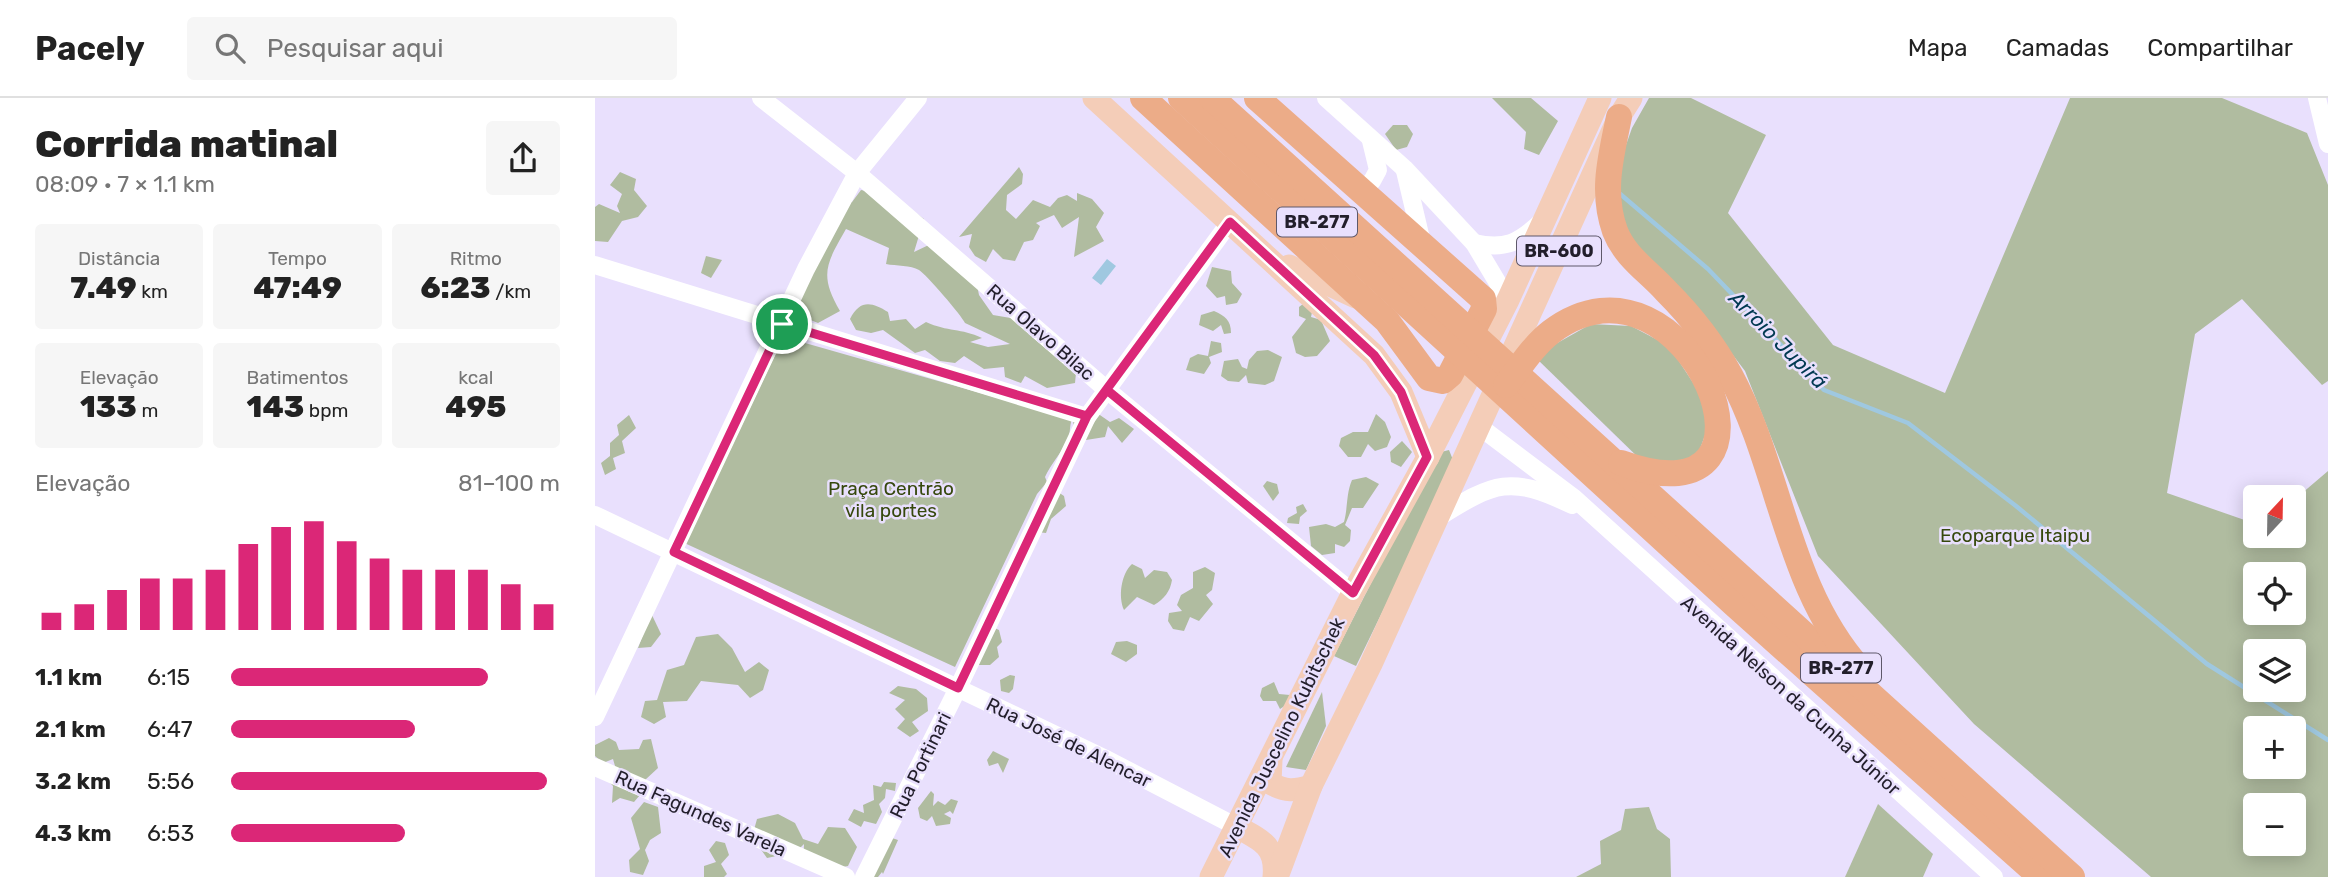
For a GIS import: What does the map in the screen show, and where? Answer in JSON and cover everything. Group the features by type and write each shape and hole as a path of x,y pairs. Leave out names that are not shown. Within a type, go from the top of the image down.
{"highway":[{"path":"1143,98 1368,302 1400,336 1418,367 1429,378 1443,381 1451,375 1484,309 1483,299 1257,98"},
{"name":"BR-277","path":"1181,98 1458,335"},
{"name":"BR-277","path":"1212,98 1458,335 2041,877"},
{"path":"1625,108 1607,173 1609,212 1622,245 1695,323 1719,356 1747,412 1811,594 1855,664 1933,751"},
{"path":"1484,416 1552,332 1571,322 1612,312 1656,323 1670,332 1691,356 1707,383 1720,419 1720,434 1714,450 1699,466 1683,474 1660,476 1610,460"},
{"name":"BR-277","path":"1523,396 1610,460 2071,877"}],"main road":[{"path":"1094,98 1374,355 1401,392 1427,457"},
{"name":"BR-600","path":"1508,300 1600,98"},
{"name":"BR-600","path":"1484,416 1625,108"},
{"path":"1259,248 1297,271 1368,302"},
{"name":"Avenida Juscelino Kubitschek","path":"1211,877 1353,593 1508,300"},
{"path":"1275,877 1311,786 1484,416"},
{"path":"1272,756 1270,783 1283,790 1295,791 1311,786"},
{"path":"1237,827 1265,842 1273,851 1275,877"}],"street":[{"name":"Rua Olavo Bilac","path":"761,98 857,173 1107,390 1353,593"},
{"path":"595,717 806,269 857,173 918,98"},
{"path":"1326,98 1405,169 1474,243 1508,300"},
{"path":"2316,98 2328,144"},
{"path":"1361,191 1372,181 1378,170 1370,138"},
{"path":"1405,169 1422,243"},
{"path":"1474,243 1506,247 1528,235 1545,218"},
{"name":"Rua Portinari","path":"864,877 958,688 1087,416 1230,222"},
{"path":"595,265 1087,416"},
{"name":"Avenida Nelson da Cunha Júnior","path":"1484,416 1522,461 1555,483 1991,876"},
{"name":"Avenida Nelson da Cunha Júnior","path":"1439,517 1483,489 1497,486 1522,487 1552,495 1588,513"},
{"name":"Rua José de Alencar","path":"595,515 958,688 1237,827"},
{"name":"Rua Fagundes Varela","path":"595,767 846,877"}],"green space":[{"path":"1492,98 1531,98 1558,121 1539,155 1524,149 1526,132"},
{"name":"Ecoparque Itaipu","path":"1649,98 1691,98 1766,135 1728,213 1833,345 1945,393 2070,98 2222,98 2307,133 2328,185 2328,381 2322,385 2242,299 2195,334 2167,493 2243,519 2243,548 2307,548 2307,489 2328,471 2328,877 2151,877 1974,724 1818,556 1745,371 1707,321 1636,252 1618,217 1615,176 1632,128"},
{"path":"1393,125 1407,125 1413,134 1407,147 1396,150 1385,134"},
{"path":"1019,167 1023,174 1022,184 1007,195 1006,210 1016,219 1033,200 1050,207 1058,198 1067,195 1077,201 1077,193 1092,199 1104,213 1096,227 1104,241 1074,257 1079,217 1062,228 1054,215 1036,223 1040,226 1033,240 1024,242 1015,261 1003,259 993,249 986,262 975,256 969,247 972,234 959,237"},
{"path":"620,172 636,179 634,190 647,206 638,217 622,221 608,242 595,241 595,207 599,204 620,213 617,206 622,194 610,185"},
{"path":"861,190 893,196 924,219 914,252 935,242 977,285 979,295 993,315 1029,321 1032,337 1076,373 1075,383 1047,388 1025,376 1021,383 1005,377 1004,367 984,369 964,356 955,363 940,361 925,350 915,353 883,330 871,333 856,330 850,319 858,308 867,304 888,312 890,321 906,319 915,329 926,322 982,338 970,342 988,347 1010,344 965,323 929,279 916,268 886,264 889,248 846,229 830,261 827,278 833,299 840,311 818,323 798,315 790,291 837,197 852,202"},
{"path":"706,256 722,260 711,278 701,273"},
{"path":"1212,267 1231,271 1232,283 1242,294 1237,303 1226,305 1225,296 1217,298 1206,286"},
{"path":"1307,301 1313,308 1311,317 1321,320 1330,341 1317,356 1305,357 1296,353 1292,337 1306,319 1299,316 1299,307"},
{"path":"1214,311 1227,319 1231,333 1224,334 1221,325 1213,331 1199,325 1201,315"},
{"path":"1591,324 1631,326 1669,346 1705,401 1711,419 1697,457 1647,466 1536,358 1536,355"},
{"name":"Praça Centrão vila portes","path":"784,337 1072,419 1067,442 1045,477 1047,482 1037,494 955,667 680,541"},
{"path":"1211,341 1221,343 1222,352 1209,357 1211,363 1204,374 1186,370 1190,358 1198,354 1208,356"},
{"path":"1268,350 1282,357 1274,381 1265,385 1248,383 1246,375 1239,382 1228,381 1221,376 1224,361 1238,359 1242,367 1247,369 1249,360 1257,351"},
{"path":"1097,413 1110,422 1119,418 1134,429 1122,443 1108,426 1105,437 1086,440 1076,432 1073,422"},
{"path":"1376,414 1385,422 1391,437 1387,447 1375,451 1368,444 1361,457 1348,457 1339,446 1341,438 1353,432 1368,432"},
{"path":"629,415 636,428 622,441 625,453 613,458 616,469 605,475 601,463 610,456 610,443 619,435 617,425"},
{"path":"1402,441 1412,452 1401,467 1391,462 1390,452"},
{"path":"1449,450 1453,460 1450,473 1356,666 1334,656 1437,453"},
{"path":"1366,477 1379,484 1363,508 1352,508 1345,525 1351,530 1350,541 1344,547 1335,544 1335,553 1322,555 1311,546 1309,527 1326,524 1335,527 1344,522 1352,480"},
{"path":"1267,481 1277,484 1279,493 1273,501 1263,486"},
{"path":"1055,490 1064,496 1066,506 1051,519 1046,533 1037,532"},
{"path":"1303,504 1307,511 1300,517 1299,524 1287,523 1288,518 1297,513 1296,507"},
{"path":"1132,564 1142,569 1145,578 1154,570 1167,572 1172,580 1166,595 1154,605 1137,597 1124,610 1122,586 1125,574"},
{"path":"1205,567 1215,573 1212,590 1206,595 1213,604 1199,621 1190,617 1184,631 1173,629 1168,621 1169,613 1182,611 1177,605 1181,595 1193,588 1193,572"},
{"path":"651,613 661,634 651,647 638,648"},
{"path":"988,625 999,630 1002,642 997,647 999,657 990,665 975,665"},
{"path":"718,634 732,648 745,672 759,662 769,670 763,690 750,698 738,685 701,681 687,701 663,702 666,717 654,724 641,717 645,701 657,700 667,670 684,665 696,637"},
{"path":"1127,641 1137,645 1137,654 1126,662 1111,654 1116,642"},
{"path":"1010,675 1015,676 1013,689 1009,693 1001,691 1000,680"},
{"path":"1274,682 1279,694 1290,695 1289,703 1280,709 1276,701 1263,701 1260,696 1262,688"},
{"path":"898,686 916,689 927,698 928,711 912,722 919,731 910,737 897,728 905,719 895,709 905,700 889,693"},
{"path":"1322,692 1326,726 1306,770 1286,767"},
{"path":"609,738 616,742 619,750 639,749 643,740 651,739 658,768 645,780 640,795 634,802 620,798 612,803 613,786 601,773 615,766 613,759 603,763 595,756 595,745"},
{"path":"993,751 1009,759 1003,773 998,763 989,766 987,760"},
{"path":"884,782 896,783 895,791 886,789 885,798 879,804 882,812 876,824 864,821 861,827 848,820 854,809 864,813 863,805 874,800 873,785 881,787"},
{"path":"931,791 934,794 933,806 938,801 945,805 951,799 958,801 953,814 950,811 944,814 951,818 950,824 936,826 932,816 927,821 920,818 918,808"},
{"path":"644,802 658,807 661,833 650,840 645,850 649,861 643,875 630,872 629,860 640,849 631,818"},
{"path":"1878,804 1933,854 1923,877 1845,877"},
{"path":"1649,807 1657,829 1670,839 1671,877 1576,877 1601,864 1600,841 1621,830 1625,809"},
{"path":"778,814 795,823 803,839 818,844 828,827 845,828 857,847 848,866 832,869 803,867 804,844 796,852 767,858 752,837 757,819"},
{"path":"889,837 898,840 883,874 882,872 878,877 867,877"},
{"path":"716,841 725,843 729,855 721,864 727,874 724,877 704,877 704,866 716,862 709,850"}],"water":[{"path":"1107,259 1116,266 1101,285 1092,278"}],"waterway":[{"name":"Arroio Jupirá","path":"1619,193 1708,269 1824,390 1908,423 2016,506 2207,664 2328,740"}],"route":[{"path":"782,324 674,552 958,688 1087,416 1107,390 1353,593 1427,457 1401,392 1374,355 1230,222 1087,416 782,324"}]}
